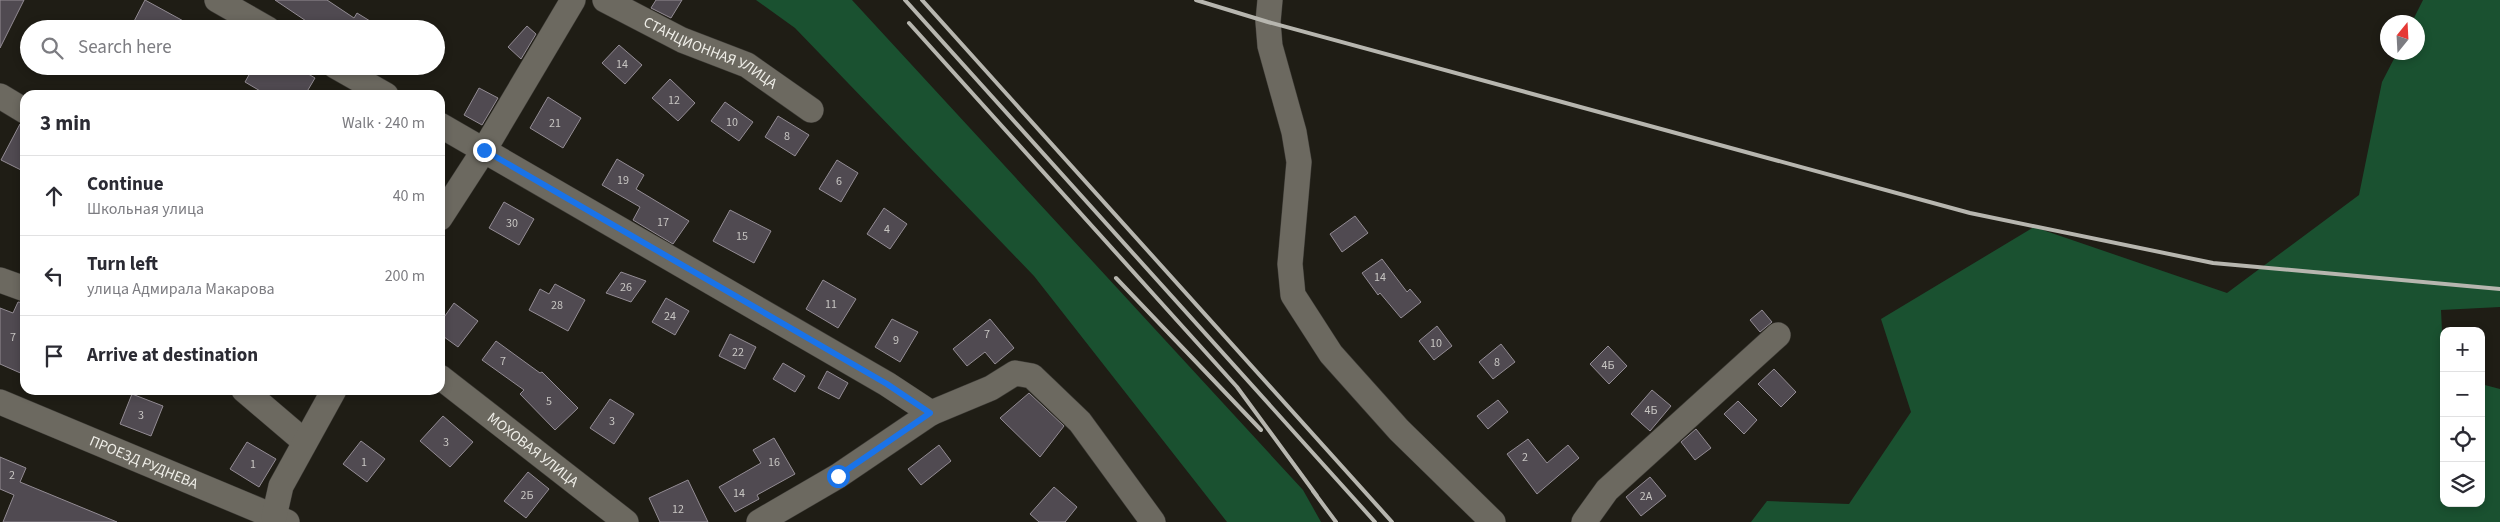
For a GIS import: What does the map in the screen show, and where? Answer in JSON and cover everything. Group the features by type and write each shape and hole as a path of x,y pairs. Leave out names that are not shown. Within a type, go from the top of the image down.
{"street":[{"path":"217,0 252,20"},
{"path":"445,210 484,150 573,0"},
{"name":"СТАНЦИОННАЯ УЛИЦА","path":"605,0 682,40 747,64 811,110"},
{"path":"1270,0 1270,46 1294,132 1299,162 1290,264 1293,295 1331,354 1399,430 1493,522"},
{"path":"351,75 377,90"},
{"path":"0,96 20,108"},
{"path":"445,128 887,384 930,413"},
{"path":"0,280 20,287"},
{"path":"1584,522 1607,490 1778,335"},
{"path":"759,522 838,476 930,413 991,388 1015,373 1032,376 1080,422 1153,522"},
{"name":"МОХОВАЯ УЛИЦА","path":"445,381 626,522"},
{"path":"250,395 305,442"},
{"path":"281,519 281,486 331,395"},
{"name":"ПРОЕЗД РУДНЕВА","path":"0,402 281,519"}],"green space":[{"path":"756,0 852,0 1303,490 1321,522 1227,522 1034,276 795,28"},
{"path":"2423,0 2500,0 2500,307 2441,310 2440,507 2485,507 2485,385 2500,389 2500,522 1751,522 1767,501 1849,504 1911,412 1881,319 2034,227 2227,293 2359,195 2382,82 2393,60 2425,60 2425,15 2416,15"}],"building":[{"path":"0,0 24,0 0,48"},
{"path":"145,0 182,20 135,20"},
{"path":"275,0 327,0 354,18 357,13 368,20 305,20"},
{"path":"656,0 682,0 671,18 651,8"},
{"path":"527,26 536,34 521,59 508,47"},
{"path":"619,45 642,65 625,84 602,63"},
{"path":"249,75 310,75 315,78 308,90 259,90 245,82"},
{"path":"670,79 695,103 678,121 652,98"},
{"path":"479,88 498,98 482,125 464,115"},
{"path":"548,97 581,118 563,148 530,128"},
{"path":"725,102 753,122 739,141 711,121"},
{"path":"778,116 809,135 795,156 765,137"},
{"path":"20,124 20,170 1,160"},
{"path":"617,159 644,175 636,189 689,221 673,244 633,220 640,207 602,185"},
{"path":"837,160 858,173 841,202 819,189"},
{"path":"504,202 534,219 519,245 489,228"},
{"path":"884,208 907,224 890,249 867,234"},
{"path":"730,210 771,231 754,263 713,241"},
{"path":"1355,216 1368,233 1342,252 1330,234"},
{"path":"1382,259 1407,292 1410,289 1421,302 1401,318 1380,293 1378,295 1362,273"},
{"path":"621,272 646,281 631,302 606,293"},
{"path":"823,280 856,299 838,328 806,309"},
{"path":"555,284 585,300 568,331 529,310 540,289 549,294"},
{"path":"666,298 689,311 675,335 652,322"},
{"path":"18,302 20,302 20,373 0,364 0,308 13,313"},
{"path":"454,303 478,321 458,347 445,338 445,316"},
{"path":"1762,310 1772,322 1760,332 1750,320"},
{"path":"892,319 918,332 900,362 875,347"},
{"path":"990,319 1014,348 995,364 985,352 967,366 953,349"},
{"path":"1437,326 1452,346 1434,360 1419,341"},
{"path":"730,334 756,347 745,369 719,356"},
{"path":"496,341 540,373 542,372 578,408 555,430 520,394 524,390 482,360"},
{"path":"1501,344 1515,362 1493,379 1479,362"},
{"path":"1608,346 1627,366 1609,384 1590,364"},
{"path":"783,363 805,376 795,392 773,379"},
{"path":"1774,369 1796,392 1781,407 1758,384"},
{"path":"827,371 848,383 839,399 818,388"},
{"path":"1652,390 1671,406 1650,431 1631,414"},
{"path":"1029,393 1064,426 1040,457 1000,418"},
{"path":"132,395 163,406 151,436 120,424"},
{"path":"610,399 634,414 614,444 590,428"},
{"path":"1498,400 1508,412 1488,429 1477,416"},
{"path":"1738,401 1757,420 1744,434 1724,414"},
{"path":"443,416 473,442 450,467 420,441"},
{"path":"1696,429 1711,448 1695,460 1681,442"},
{"path":"774,438 795,474 757,495 759,499 735,512 719,487 761,463 753,450"},
{"path":"1528,439 1547,463 1568,445 1579,458 1537,494 1507,454"},
{"path":"361,441 385,459 367,482 343,464"},
{"path":"247,442 276,459 259,487 230,469"},
{"path":"939,445 951,461 921,485 908,469"},
{"path":"0,457 26,468 20,482 117,522 3,522 14,495 0,489"},
{"path":"528,472 549,489 526,518 504,501"},
{"path":"1650,477 1666,496 1641,516 1626,497"},
{"path":"688,480 708,522 660,522 649,498"},
{"path":"1054,487 1077,507 1065,522 1039,522 1030,514"}],"railway":[{"path":"905,0 1375,522"},
{"path":"922,0 1392,522"},
{"path":"1196,0 1268,22 1970,213 2213,263 2500,289"},
{"path":"909,23 1237,387 1317,496"},
{"path":"1116,278 1261,430"},
{"path":"1313,491 1336,522"}],"route":[{"path":"484,150 887,384 930,413 888,444 838,476"}]}
